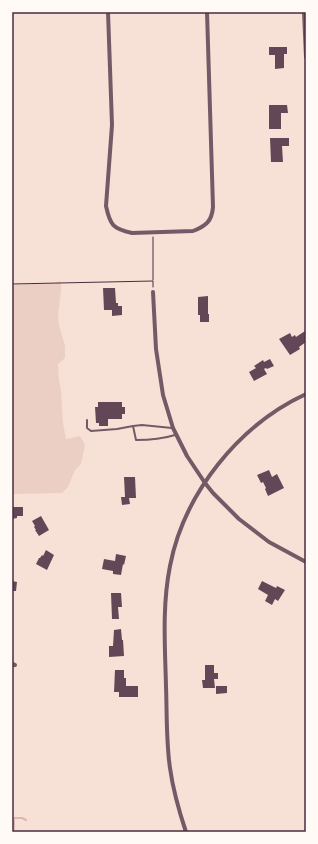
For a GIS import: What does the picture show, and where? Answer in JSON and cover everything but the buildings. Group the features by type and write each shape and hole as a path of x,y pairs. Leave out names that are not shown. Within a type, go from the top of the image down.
{"street":[{"path":"108,12 112,125 106,206 108,216 114,227 132,233 193,231 202,227 209,221 213,214 207,12"},
{"path":"304,12 306,57"},
{"path":"153,292 154,327 163,395 173,428 187,456 205,483 223,504 252,530 277,547 306,562"},
{"path":"186,832 179,810 169,755 165,605 170,566 175,546 190,508 222,459 241,438 252,429 274,412 306,394"}],"lane":[{"path":"87,420 87,428 91,431 142,425 173,428"},
{"path":"133,426 136,440 165,438 176,435"}],"path":[{"path":"152,232 153,292"},
{"path":"12,284 154,281"}],"shaded area":[{"path":"61,281 58,315 59,325 65,346 65,358 58,364 63,423 66,439 80,436 85,445 81,464 75,470 68,487 62,493 12,494 12,285 55,283"}],"waterway":[{"path":"12,832 14,829 14,818 22,818 26,820"}]}
